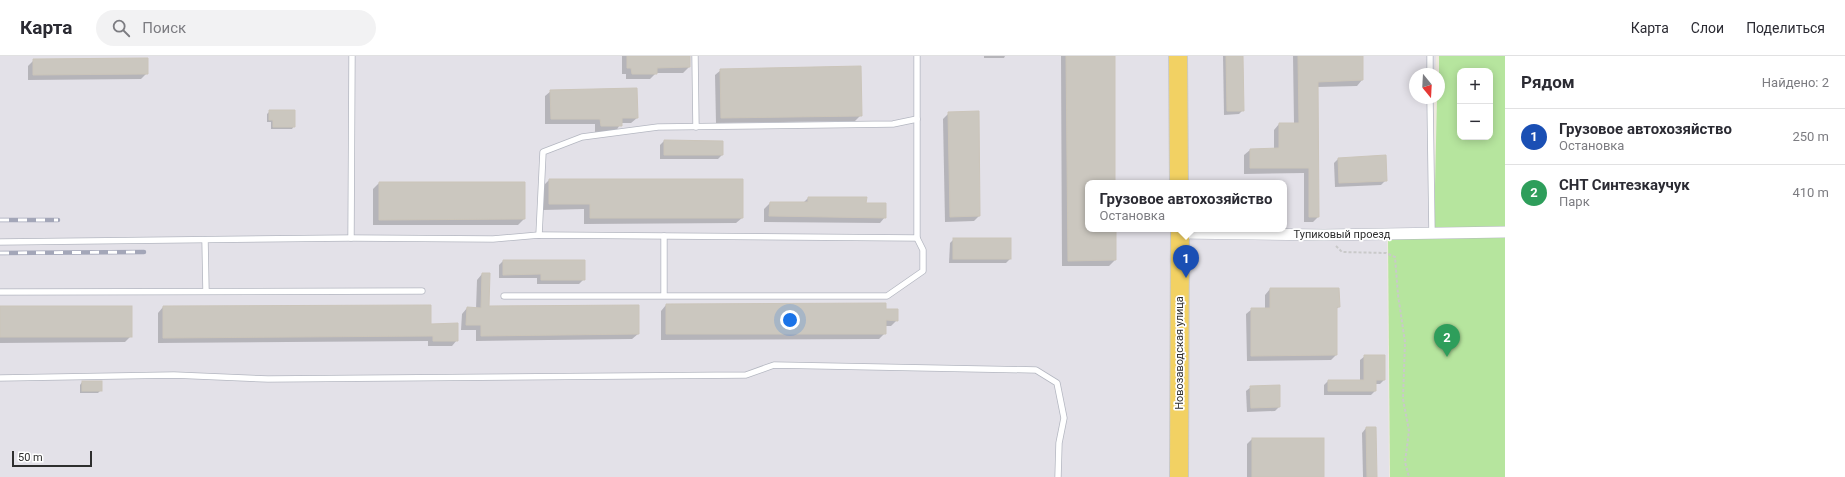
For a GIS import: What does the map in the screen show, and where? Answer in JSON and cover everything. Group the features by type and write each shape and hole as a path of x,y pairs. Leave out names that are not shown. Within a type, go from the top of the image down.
{"main road":[{"path":"1178,56 1179,180"},
{"name":"Новозаводская улица","path":"1179,477 1180,232"}],"street":[{"name":"Тупиковый проезд","path":"1216,232 1324,235 1505,232"}],"lane":[{"path":"351,238 352,56"},
{"path":"695,56 696,126"},
{"path":"504,296 664,294 887,296 923,271 923,250 917,238 918,56"},
{"path":"1430,56 1430,68"},
{"path":"1430,104 1432,234"},
{"path":"539,235 542,152 582,137 658,127 893,124 917,119"},
{"path":"0,242 351,238 493,239 539,235 917,238"},
{"path":"664,236 664,294"},
{"path":"205,240 206,291"},
{"path":"0,292 422,291"},
{"path":"0,378 174,374 268,379 746,375 774,365 1036,370 1057,383 1064,418 1059,444 1058,477"}],"path":[{"path":"1324,235 1342,252 1386,253 1396,257 1405,342 1403,399 1409,431 1405,462 1409,477"}],"shaded area":[{"path":"0,56 1174,56 1174,180 1085,180 1085,232 1174,232 1176,477 0,477"},
{"path":"1181,56 1436,56 1435,68 1409,68 1409,104 1434,104 1430,232 1287,229 1287,180 1182,180"},
{"path":"1183,235 1387,237 1389,477 1182,477"}],"green space":[{"path":"1439,56 1505,56 1505,230 1434,231 1437,104 1445,104 1445,68 1439,68"},
{"path":"1505,235 1505,477 1390,477 1388,237"}],"building":[{"path":"627,56 690,56 690,67 657,68 657,74 632,74 631,68 627,68"},
{"path":"1066,56 1115,56 1115,180 1085,180 1085,232 1116,232 1116,260 1068,261"},
{"path":"1226,56 1243,56 1244,111 1227,111"},
{"path":"1298,56 1363,56 1363,80 1318,82 1319,217 1309,217 1309,168 1250,168 1250,149 1279,148 1279,123 1299,123"},
{"path":"148,58 148,74 33,75 33,59"},
{"path":"861,66 862,116 721,118 720,69"},
{"path":"637,88 638,118 622,118 622,126 601,126 600,119 551,119 550,90"},
{"path":"269,110 295,110 295,127 273,127 273,120 269,120"},
{"path":"979,111 980,216 950,217 948,112"},
{"path":"664,140 723,141 723,155 664,155"},
{"path":"1386,155 1387,181 1339,183 1338,158"},
{"path":"549,179 743,179 743,218 590,218 590,204 549,204"},
{"path":"379,182 525,182 525,219 379,220"},
{"path":"808,197 867,197 866,203 886,203 886,218 769,216 770,202 808,202"},
{"path":"953,238 1011,238 1011,259 953,259"},
{"path":"503,260 585,260 585,280 541,280 541,274 503,275"},
{"path":"482,273 490,273 489,306 639,305 639,334 481,336 481,325 466,325 467,307 481,308"},
{"path":"1270,288 1339,288 1340,307 1337,307 1337,355 1251,356 1251,308 1270,308"},
{"path":"886,303 886,309 898,309 898,321 886,320 886,334 666,334 666,304"},
{"path":"431,305 431,324 458,323 458,341 433,341 433,336 163,338 163,306"},
{"path":"0,306 132,306 132,337 0,337"},
{"path":"1364,355 1385,355 1385,380 1376,380 1376,391 1328,391 1328,380 1364,380"},
{"path":"82,381 102,381 102,391 82,391"},
{"path":"1280,385 1280,407 1251,408 1250,386"},
{"path":"1366,427 1376,427 1377,477 1367,477"},
{"path":"1252,438 1324,438 1324,477 1252,477"}],"railway":[{"path":"0,220 58,220"},
{"path":"0,253 144,252"}],"place":[{"name":"Грузовое автохозяйство","path":"1186,278"},
{"name":"СНТ Синтезкаучук","path":"1447,357"}]}
